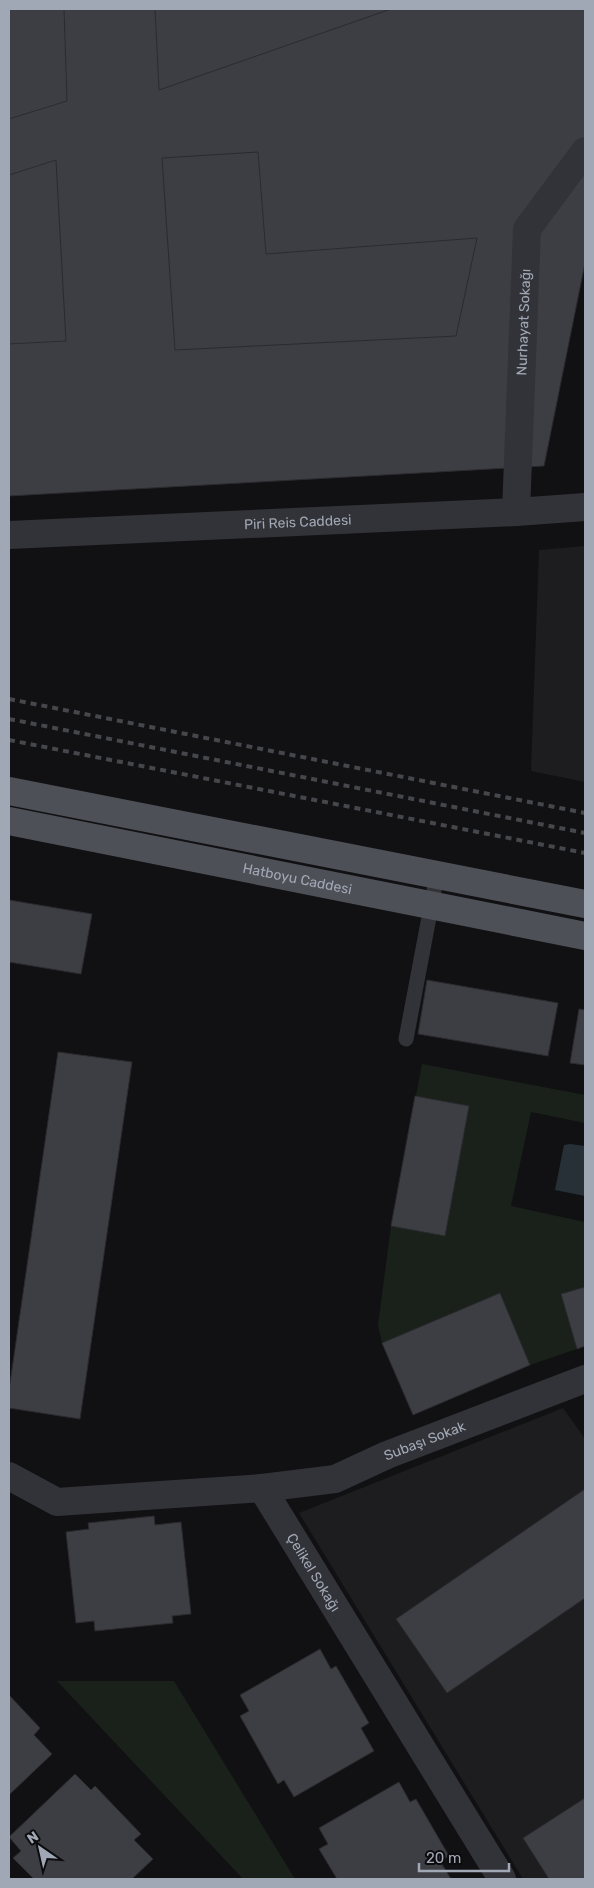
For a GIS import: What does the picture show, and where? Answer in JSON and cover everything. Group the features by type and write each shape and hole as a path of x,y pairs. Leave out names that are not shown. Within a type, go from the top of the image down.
{"main road":[{"path":"9,791 585,904"},
{"name":"Hatboyu Caddesi","path":"9,821 431,907 585,936"}],"street":[{"name":"Nurhayat Sokağı","path":"516,512 527,229 585,151"},
{"name":"Piri Reis Caddesi","path":"9,535 516,512 585,507"},
{"name":"Subaşı Sokak","path":"262,1488 335,1478 387,1455 585,1379"},
{"path":"9,1476 57,1502 262,1488"},
{"name":"Çelikel Sokağı","path":"262,1488 502,1879"}],"lane":[{"path":"406,1039 437,875"}],"shaded area":[{"path":"585,546 585,782 531,771 539,550"},
{"path":"422,1064 585,1095 585,1123 531,1112 511,1206 585,1222 585,1287 561,1295 577,1349 530,1365 500,1293 382,1343 378,1325 391,1226"},
{"path":"564,1145 585,1146 585,1196 555,1190"},
{"path":"563,1408 585,1439 585,1879 523,1879 299,1513"},
{"path":"57,1681 174,1681 295,1879 243,1879"}],"building":[{"path":"9,9 64,9 67,101 9,119"},
{"path":"9,9 585,9 585,263 544,466 9,496"},
{"path":"155,9 391,9 159,90"},
{"path":"258,152 266,254 477,238 456,336 175,350 162,158"},
{"path":"56,160 66,341 9,344 9,175"},
{"path":"9,900 92,914 81,974 9,962"},
{"path":"427,980 558,1003 548,1056 418,1034"},
{"path":"579,1009 585,1010 585,1065 570,1063"},
{"path":"58,1052 132,1062 80,1419 9,1408 9,1390"},
{"path":"415,1096 469,1106 445,1236 391,1226"},
{"path":"585,1287 585,1346 577,1349 561,1294"},
{"path":"500,1293 530,1365 413,1415 382,1343"},
{"path":"585,1489 585,1598 447,1693 396,1619"},
{"path":"154,1516 155,1525 181,1522 191,1614 172,1616 173,1623 95,1631 94,1621 76,1623 66,1532 89,1529 88,1523"},
{"path":"320,1649 331,1669 336,1666 369,1723 361,1728 374,1751 294,1797 284,1780 278,1784 240,1716 249,1711 240,1695"},
{"path":"9,1695 40,1728 34,1735 52,1754 9,1795"},
{"path":"75,1774 91,1790 95,1786 141,1834 134,1840 153,1859 132,1879 34,1879 13,1858 21,1851 9,1837"},
{"path":"399,1782 410,1802 416,1799 449,1856 440,1861 451,1879 337,1879 319,1849 328,1844 319,1828"},
{"path":"585,1798 585,1879 549,1879 523,1838"}],"railway":[{"path":"9,699 585,813"},
{"path":"9,719 585,833"},
{"path":"9,740 585,853"}]}
